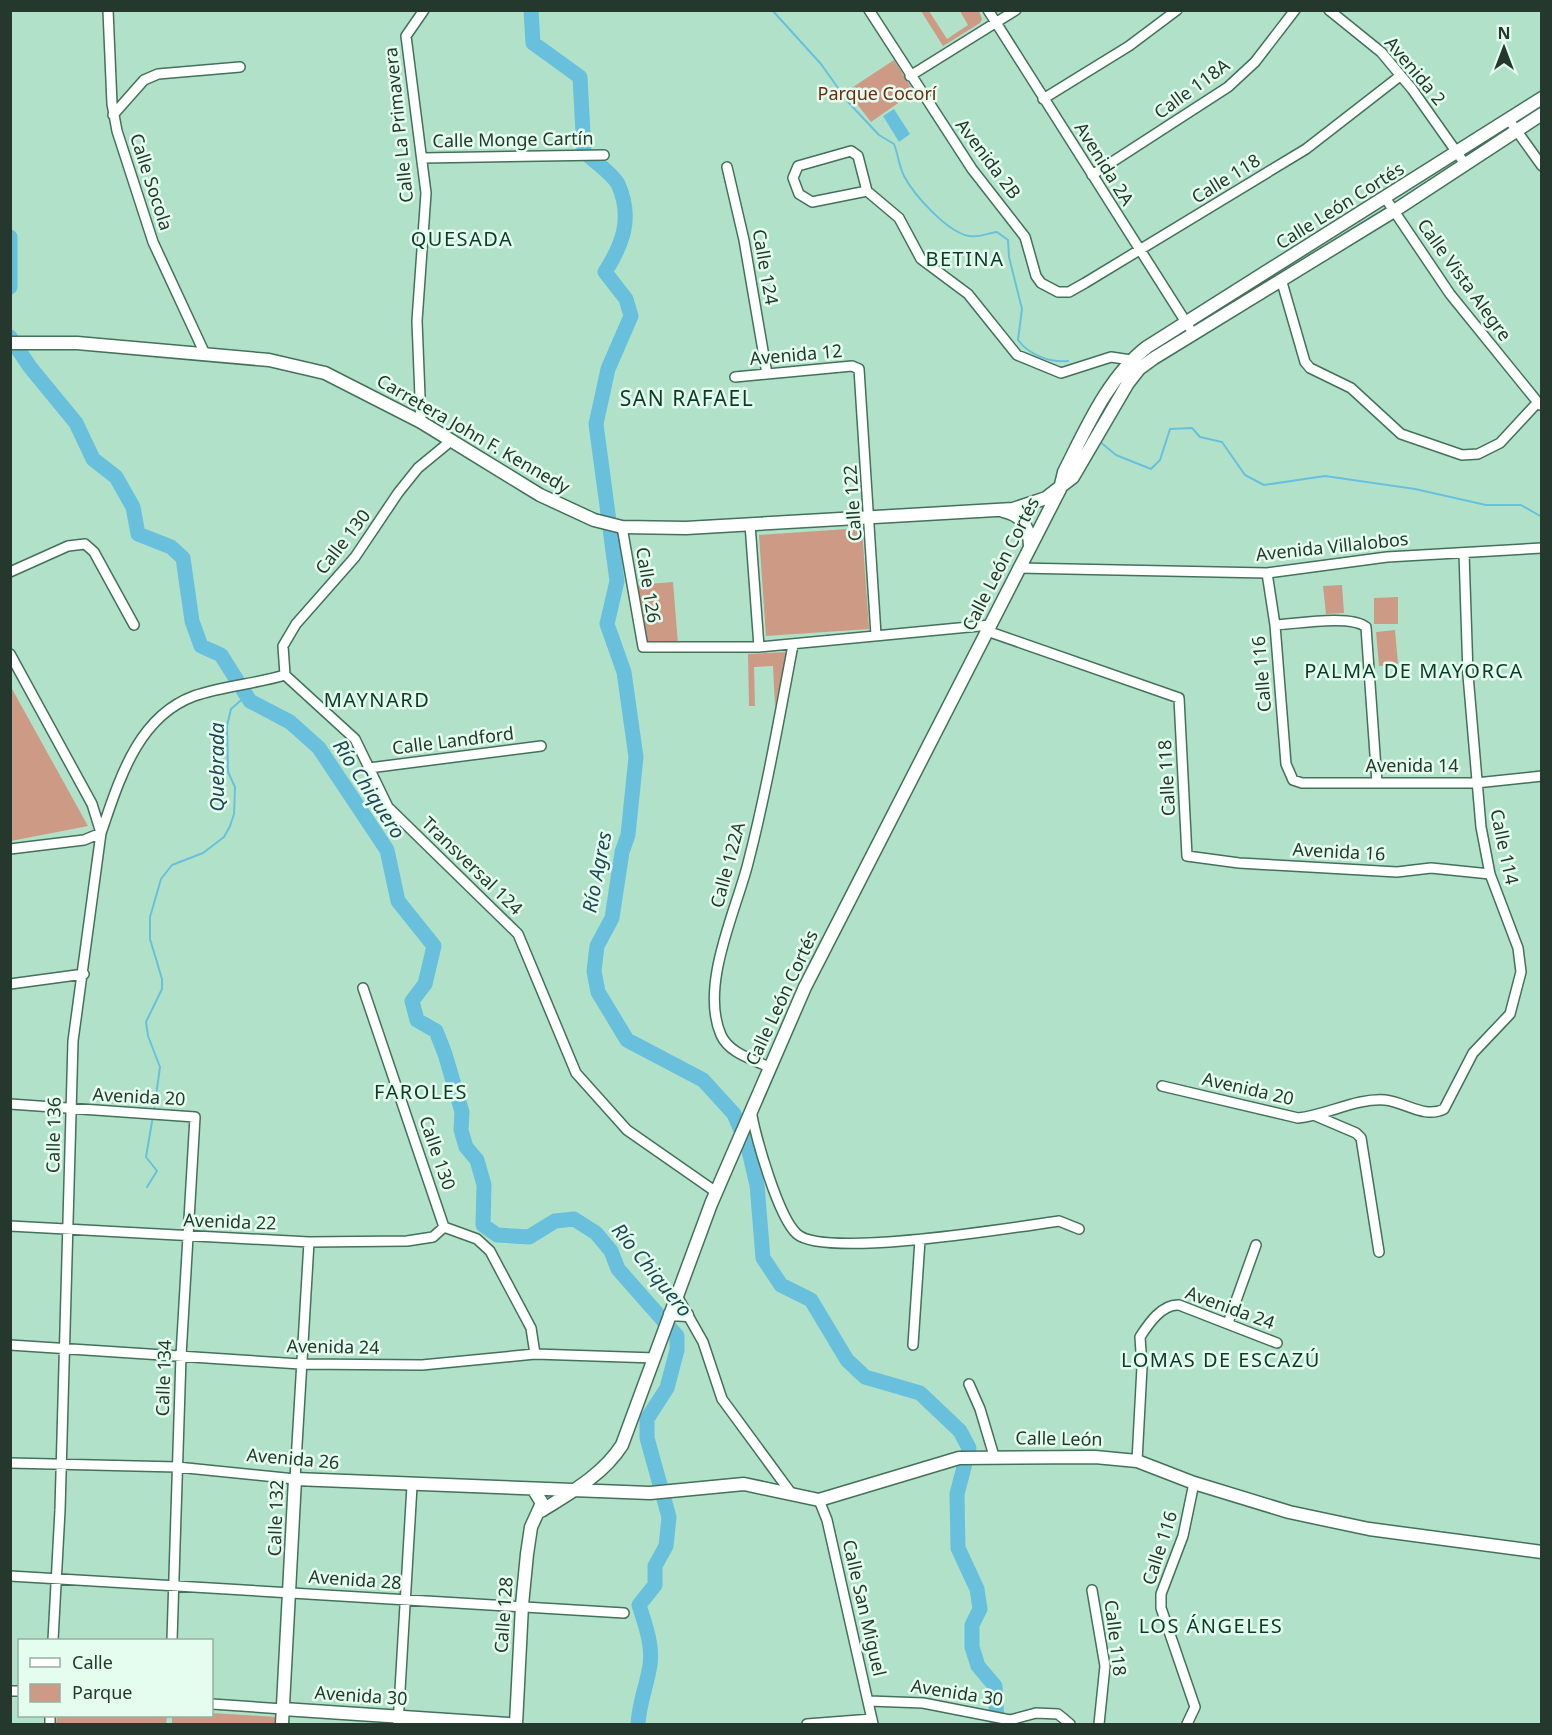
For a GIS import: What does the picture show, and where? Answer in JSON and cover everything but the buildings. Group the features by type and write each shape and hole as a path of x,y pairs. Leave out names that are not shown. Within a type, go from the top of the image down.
{"main road":[{"name":"Calle León Cortés","path":"1060,489 1073,477 1139,369 1394,211 1509,120 1542,98"},
{"name":"Calle León Cortés","path":"541,1511 572,1492 613,1459 622,1445 716,1192 805,987 1060,489 1064,472 1111,386 1131,360 1186,323 1386,199 1516,131 1542,114"},
{"name":"Carretera John F. Kennedy","path":"10,343 34,341 269,360 325,373 421,422 540,495 594,520 618,526 657,529 996,511 1030,504 1060,489"},
{"path":"1030,504 1064,472"},
{"path":"996,511 1017,516 1025,524 1030,545"},
{"path":"670,1315 687,1315"},
{"name":"Calle León","path":"819,1500 959,1458 1095,1457 1137,1461 1194,1484 1289,1512 1369,1529 1542,1552"},
{"path":"592,1476 592,1488 596,1492"},
{"name":"Avenida 26","path":"295,1479 572,1492"},
{"name":"Calle 132","path":"282,1725 291,1592 295,1479"},
{"path":"572,1492 650,1493 744,1484 819,1500"},
{"path":"534,1490 542,1499 541,1511"},
{"name":"Calle 128","path":"516,1725 522,1605 531,1527 541,1511"},
{"name":"Avenida 30","path":"283,1709 398,1720 508,1725"}],"street":[{"name":"Calle Socola","path":"108,10 113,116 153,242 205,354"},
{"name":"Calle La Primavera","path":"421,422 417,321 426,193 406,36 424,10"},
{"name":"Avenida 2B","path":"869,10 972,169 1025,237 1036,276 1045,287 1058,292"},
{"name":"Avenida 2A","path":"988,10 1193,334"},
{"path":"910,76 1017,10"},
{"path":"1043,99 1129,46 1177,10"},
{"name":"Calle 118A","path":"1092,175 1228,87 1255,62 1295,10"},
{"name":"Avenida 2","path":"1329,10 1369,42 1401,76 1461,158"},
{"path":"113,116 144,80 158,74 240,67"},
{"name":"Calle 118","path":"1058,292 1069,292 1316,141 1401,76"},
{"path":"1509,120 1542,166"},
{"path":"867,190 812,202 799,194 793,178 798,166 851,151 858,156 867,190 899,218 921,259 978,304 1017,355 1061,373 1111,357 1131,360"},
{"name":"Calle Monge Cartín","path":"423,158 604,155"},
{"name":"Calle 124","path":"727,166 744,240 767,374"},
{"name":"Calle Vista Alegre","path":"1386,199 1455,302 1540,405"},
{"path":"1281,279 1305,362 1357,392 1401,434 1462,455 1478,454 1495,447 1540,405"},
{"name":"Avenida 12","path":"735,377 852,366 860,369"},
{"name":"Calle 122","path":"860,369 876,635"},
{"name":"Calle 130","path":"285,675 283,646 296,624 356,557 398,493 418,468 452,440"},
{"path":"750,524 759,647 876,635 988,628"},
{"name":"Calle 126","path":"618,526 643,647 759,647"},
{"path":"10,573 68,546 85,544 94,552 134,625"},
{"name":"Avenida Villalobos","path":"1018,568 1267,573 1387,556 1542,548"},
{"name":"Calle 114","path":"1432,1113 1444,1109 1473,1053 1510,1014 1521,972 1518,948 1490,874 1476,783 1464,553"},
{"name":"Calle 116","path":"1267,573 1275,625 1288,772"},
{"path":"1275,625 1360,622 1366,627 1369,639 1377,783"},
{"name":"Calle 118","path":"988,628 1179,698 1187,856"},
{"name":"Calle 122A","path":"769,1067 726,1044 717,1025 715,989 724,940 747,868 793,645"},
{"name":"Calle 136","path":"10,654 92,804 101,833 84,974 73,1041 73,1110 53,1639"},
{"path":"10,849 84,840 101,833 136,745 166,710 194,696 257,684 285,675"},
{"name":"Transversal 124","path":"285,675 355,738 388,807 518,934 576,1073 627,1130 716,1192"},
{"name":"Calle Landford","path":"369,768 541,746"},
{"name":"Avenida 14","path":"1288,772 1293,780 1302,783 1476,783 1542,776"},
{"path":"92,804 102,806 112,802"},
{"name":"Avenida 16","path":"1187,856 1251,864 1397,872 1431,868 1490,874"},
{"path":"10,984 84,974"},
{"name":"Calle 130","path":"363,988 444,1227"},
{"name":"Avenida 20","path":"1162,1086 1298,1118 1317,1116 1363,1101 1384,1100 1432,1113"},
{"name":"Avenida 20","path":"10,1104 195,1117"},
{"path":"748,1115 789,1225 799,1236 812,1241 866,1244 920,1240 1059,1221 1079,1229"},
{"path":"1317,1116 1356,1133 1360,1138 1379,1252"},
{"name":"Calle 134","path":"172,1639 181,1356 195,1117"},
{"name":"Avenida 22","path":"10,1226 67,1231 309,1242 407,1241 433,1237 444,1227"},
{"path":"444,1227 477,1239 490,1251 531,1328 535,1354"},
{"path":"913,1345 920,1240"},
{"name":"Calle 132","path":"295,1479 309,1242"},
{"path":"1228,1323 1256,1245"},
{"path":"677,1296 703,1342 722,1399 791,1493"},
{"name":"Avenida 24","path":"1137,1461 1142,1367 1140,1337 1146,1327 1171,1305 1179,1305 1277,1343"},
{"name":"Avenida 24","path":"10,1345 300,1364 422,1365 535,1354 655,1358"},
{"path":"969,1384 980,1409 994,1456"},
{"name":"Avenida 26","path":"10,1463 177,1467 295,1479"},
{"name":"Calle 116","path":"1187,1725 1195,1707 1161,1608 1161,1594 1183,1536 1194,1484"},
{"path":"398,1720 412,1485"},
{"name":"Calle San Miguel","path":"819,1500 827,1520 872,1722"},
{"name":"Avenida 28","path":"10,1576 624,1612"},
{"name":"Calle 118","path":"1092,1590 1105,1666 1099,1725"},
{"name":"Avenida 30","path":"869,1701 923,1703 1010,1720 1036,1713 1058,1714 1070,1725"},
{"name":"Avenida 30","path":"213,1704 283,1709"},
{"path":"807,1725 872,1722"}],"green space":[{"path":"921,11 929,11 947,39 968,25 960,11 979,11 982,19 980,23 943,46"},
{"name":"Parque Cocorí","path":"894,60 914,92 871,122 847,91"},
{"path":"862,528 869,629 766,636 759,535"},
{"path":"673,582 678,644 644,644 635,585"},
{"path":"1342,585 1344,613 1326,614 1323,586"},
{"path":"1398,597 1398,624 1374,624 1374,598"},
{"path":"1395,630 1398,664 1379,666 1376,632"},
{"path":"788,652 775,707 773,666 754,667 755,706 749,706 748,654"},
{"path":"11,687 88,826 11,841"},
{"path":"213,1713 277,1717 277,1724 172,1724 172,1717 213,1717"},
{"path":"57,1717 167,1717 166,1724 56,1724"}],"water":[{"path":"894,109 910,134 899,142 883,116"}],"waterway":[{"name":"Río Agres","path":"531,10 533,43 580,77 584,152 607,171 618,184 625,208 621,241 605,272 626,299 631,316 608,369 596,424 617,581 607,624 624,672 636,757 628,835 622,852 612,918 597,946 594,971 598,992 627,1040 703,1080 734,1114 748,1147 757,1185 763,1258 781,1285 811,1300 847,1360 865,1377 920,1393 960,1431 969,1448 957,1494 958,1548 977,1589 980,1609 972,1625 972,1647 978,1666 995,1686 997,1724"},
{"path":"772,10 821,64 848,102 879,135 894,144 904,176 932,212 960,233 976,236 997,232 1008,240 1009,257 1022,309 1018,340 1028,350 1041,357 1055,361 1068,361"},
{"name":"Río Chiquero","path":"10,237 10,287"},
{"name":"Río Chiquero","path":"10,337 30,367 76,423 93,459 116,477 133,507 138,534 171,547 183,558 192,621 201,646 221,655 250,701 290,722 319,748 387,850 398,901 434,946 425,984 412,1001 417,1020 436,1031 445,1054 462,1112 461,1130 466,1147 477,1160 484,1185 483,1225 497,1235 529,1237 555,1221 574,1219 596,1233 611,1251 618,1269 677,1336 677,1350 667,1388 647,1419 647,1438 669,1517 666,1546 655,1566 655,1585 639,1605 648,1635 651,1657 638,1724"},
{"path":"1099,441 1116,455 1151,469 1160,460 1170,429 1192,428 1200,437 1222,442 1245,475 1264,485 1325,476 1415,489 1486,505 1521,505 1542,517"},
{"name":"Quebrada","path":"154,1110 160,1067 148,1036 146,1022 162,989 162,979 150,939 150,917 161,879 172,865 203,853 224,837 230,826 234,814 235,787 228,772 227,726 231,709 246,696"},
{"name":"Quebrada","path":"147,1187 157,1171 146,1157 153,1116"}],"district":[{"name":"QUESADA","path":"462,239"},
{"name":"BETINA","path":"965,259"},
{"name":"SAN RAFAEL","path":"687,399"},
{"name":"PALMA DE MAYORCA","path":"1414,671"},
{"name":"MAYNARD","path":"377,700"},
{"name":"FAROLES","path":"421,1092"},
{"name":"LOMAS DE ESCAZÚ","path":"1221,1360"},
{"name":"LOS ÁNGELES","path":"1211,1626"}]}
